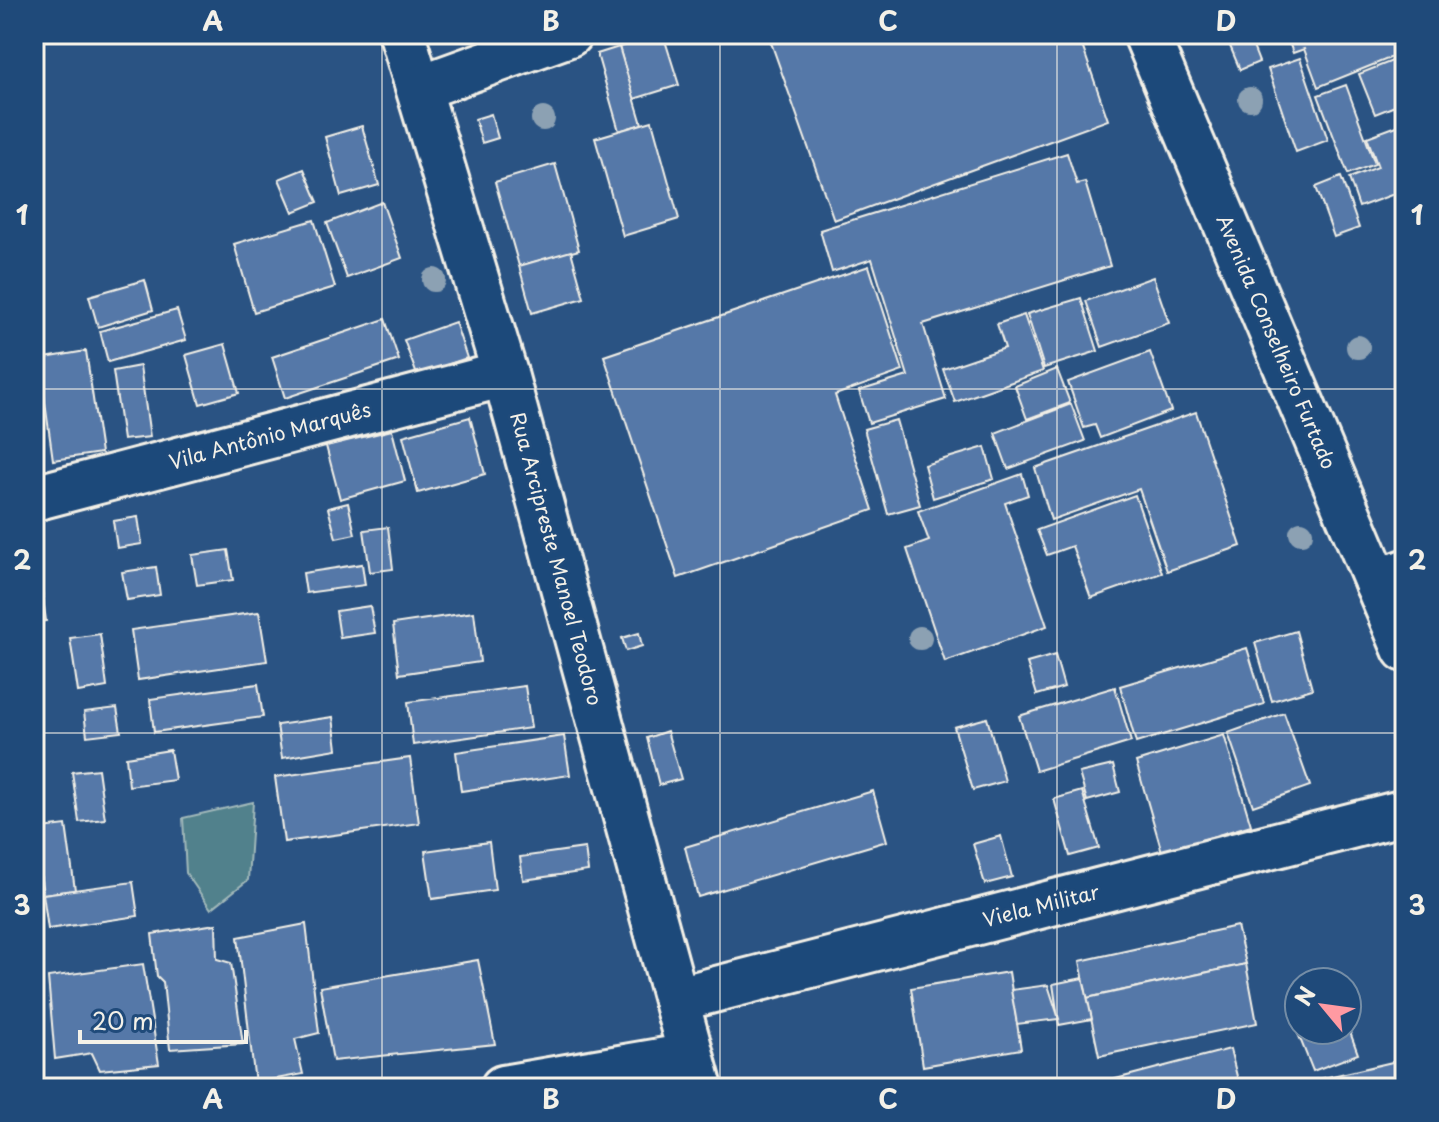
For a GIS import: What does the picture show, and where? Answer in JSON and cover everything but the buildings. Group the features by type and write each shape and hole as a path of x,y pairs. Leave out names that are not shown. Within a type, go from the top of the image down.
{"street":[{"name":"Rua Arcipreste Manoel Teodoro","path":"402,34 505,374 678,999 695,1072"},
{"path":"419,88 569,34"},
{"name":"Avenida Conselheiro Furtado","path":"1146,34 1391,578 1405,649"},
{"name":"Vila Antônio Marquês","path":"34,498 505,374"},
{"name":"Viela Militar","path":"678,999 1405,812"},
{"path":"503,1088 695,1072"}],"green space":[{"path":"253,802 248,880 211,909 186,873 183,818"}]}
